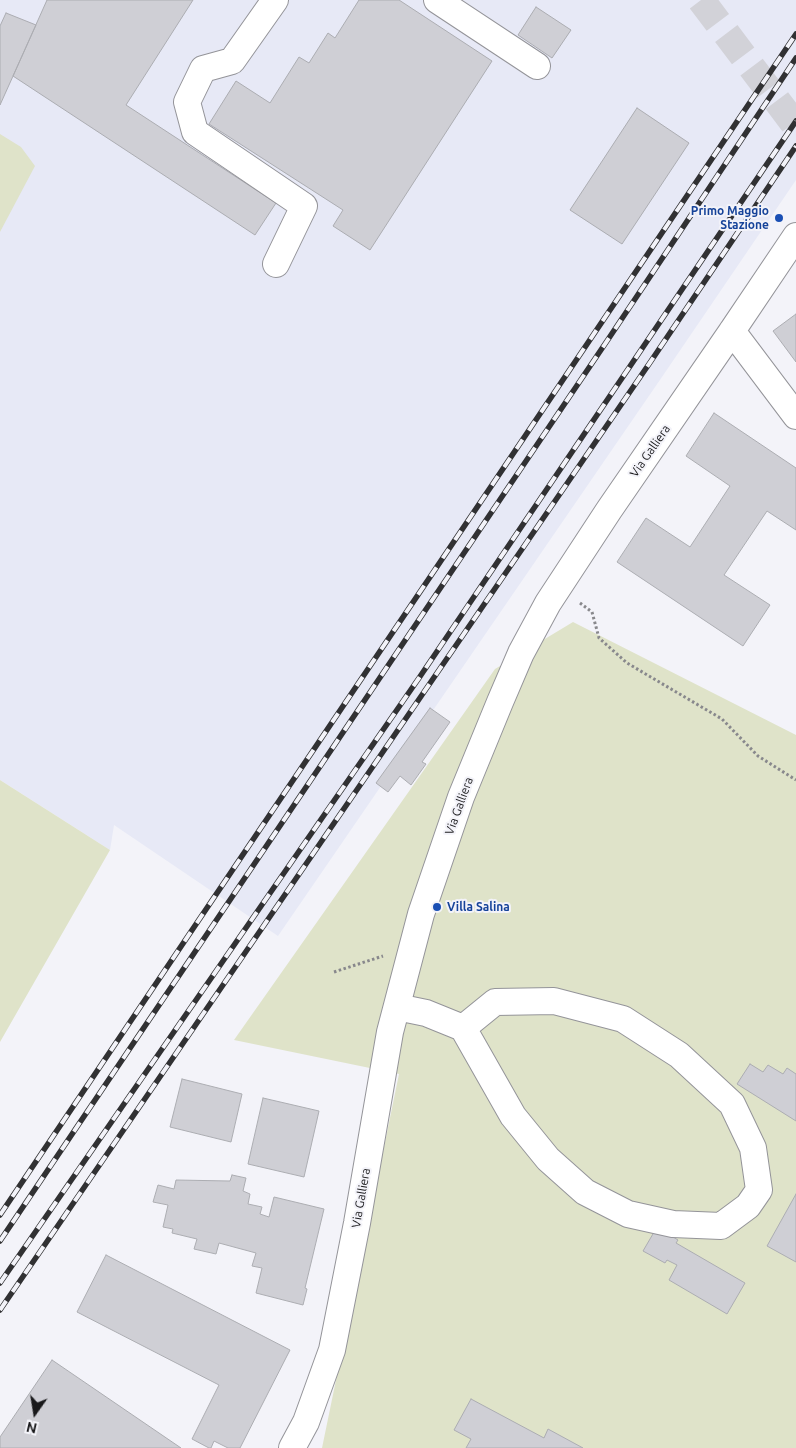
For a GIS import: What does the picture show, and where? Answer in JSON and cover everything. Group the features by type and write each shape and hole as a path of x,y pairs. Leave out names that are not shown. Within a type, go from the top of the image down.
{"street":[{"path":"276,0 232,61 203,68 187,102 195,132 304,206 276,264"},
{"path":"436,0 537,66"},
{"name":"Via Galliera","path":"292,1448 306,1422 332,1350 357,1223 390,1032 421,914 461,797 521,653 548,603 609,510 796,236"},
{"path":"732,332 796,416"},
{"path":"397,1007 426,1012 463,1028 513,1116 548,1159 585,1192 628,1214 673,1224 721,1226 748,1206 759,1190 753,1148 732,1104 679,1055 623,1019 554,1001 494,1002 463,1028"}],"path":[{"path":"575,599 592,612 599,638 627,663 722,719 758,756 796,780"},
{"path":"334,972 384,956"}],"shaded area":[{"path":"0,0 796,0 796,180 278,936 114,825 110,850 0,780"}],"green space":[{"path":"0,134 21,147 35,166 0,232"},
{"path":"573,622 796,735 796,1448 322,1448 399,1074 234,1040 495,669"},
{"path":"0,780 110,850 0,1042"}],"building":[{"path":"47,0 193,0 126,105 276,203 255,235 13,76"},
{"path":"359,0 399,0 492,61 370,250 333,226 343,210 209,124 236,81 270,103 299,57 309,63 328,33 335,38"},
{"path":"536,7 571,30 552,58 518,35"},
{"path":"6,13 36,25 0,105 0,26"},
{"path":"637,108 689,143 622,244 570,210"},
{"path":"796,314 796,362 773,331"},
{"path":"714,413 796,468 796,530 767,511 724,575 770,605 743,646 617,562 646,518 690,547 730,486 686,456"},
{"path":"430,708 450,722 422,762 426,764 411,785 400,776 388,792 376,783"},
{"path":"750,1064 763,1072 768,1065 783,1074 787,1068 796,1074 796,1121 737,1084"},
{"path":"182,1079 242,1094 231,1142 170,1127"},
{"path":"263,1098 319,1111 304,1177 248,1164"},
{"path":"232,1175 246,1178 243,1191 250,1194 248,1204 262,1207 260,1214 269,1217 274,1197 324,1209 305,1288 307,1289 303,1305 256,1293 262,1268 252,1266 256,1253 219,1243 216,1254 194,1249 197,1239 172,1233 173,1229 163,1227 168,1205 153,1202 158,1185 174,1189 176,1180 230,1181"},
{"path":"796,1194 796,1262 767,1246"},
{"path":"657,1227 678,1240 676,1243 745,1283 727,1314 669,1280 677,1265 667,1260 665,1263 643,1251"},
{"path":"106,1255 290,1350 240,1448 228,1448 214,1441 211,1448 209,1448 192,1439 219,1385 77,1312"},
{"path":"52,1360 181,1448 0,1448 0,1437"},
{"path":"471,1399 544,1438 548,1429 583,1448 466,1448 471,1439 454,1430"}],"tunnel":[{"path":"701,0 796,126"}],"railway":[{"path":"0,1215 796,34"},
{"path":"0,1241 796,58"},
{"path":"0,1283 419,678 796,121"},
{"path":"0,1310 649,364 796,146"}],"place":[{"name":"Primo Maggio Stazione","path":"779,218"},
{"name":"Villa Salina","path":"437,907"}]}
